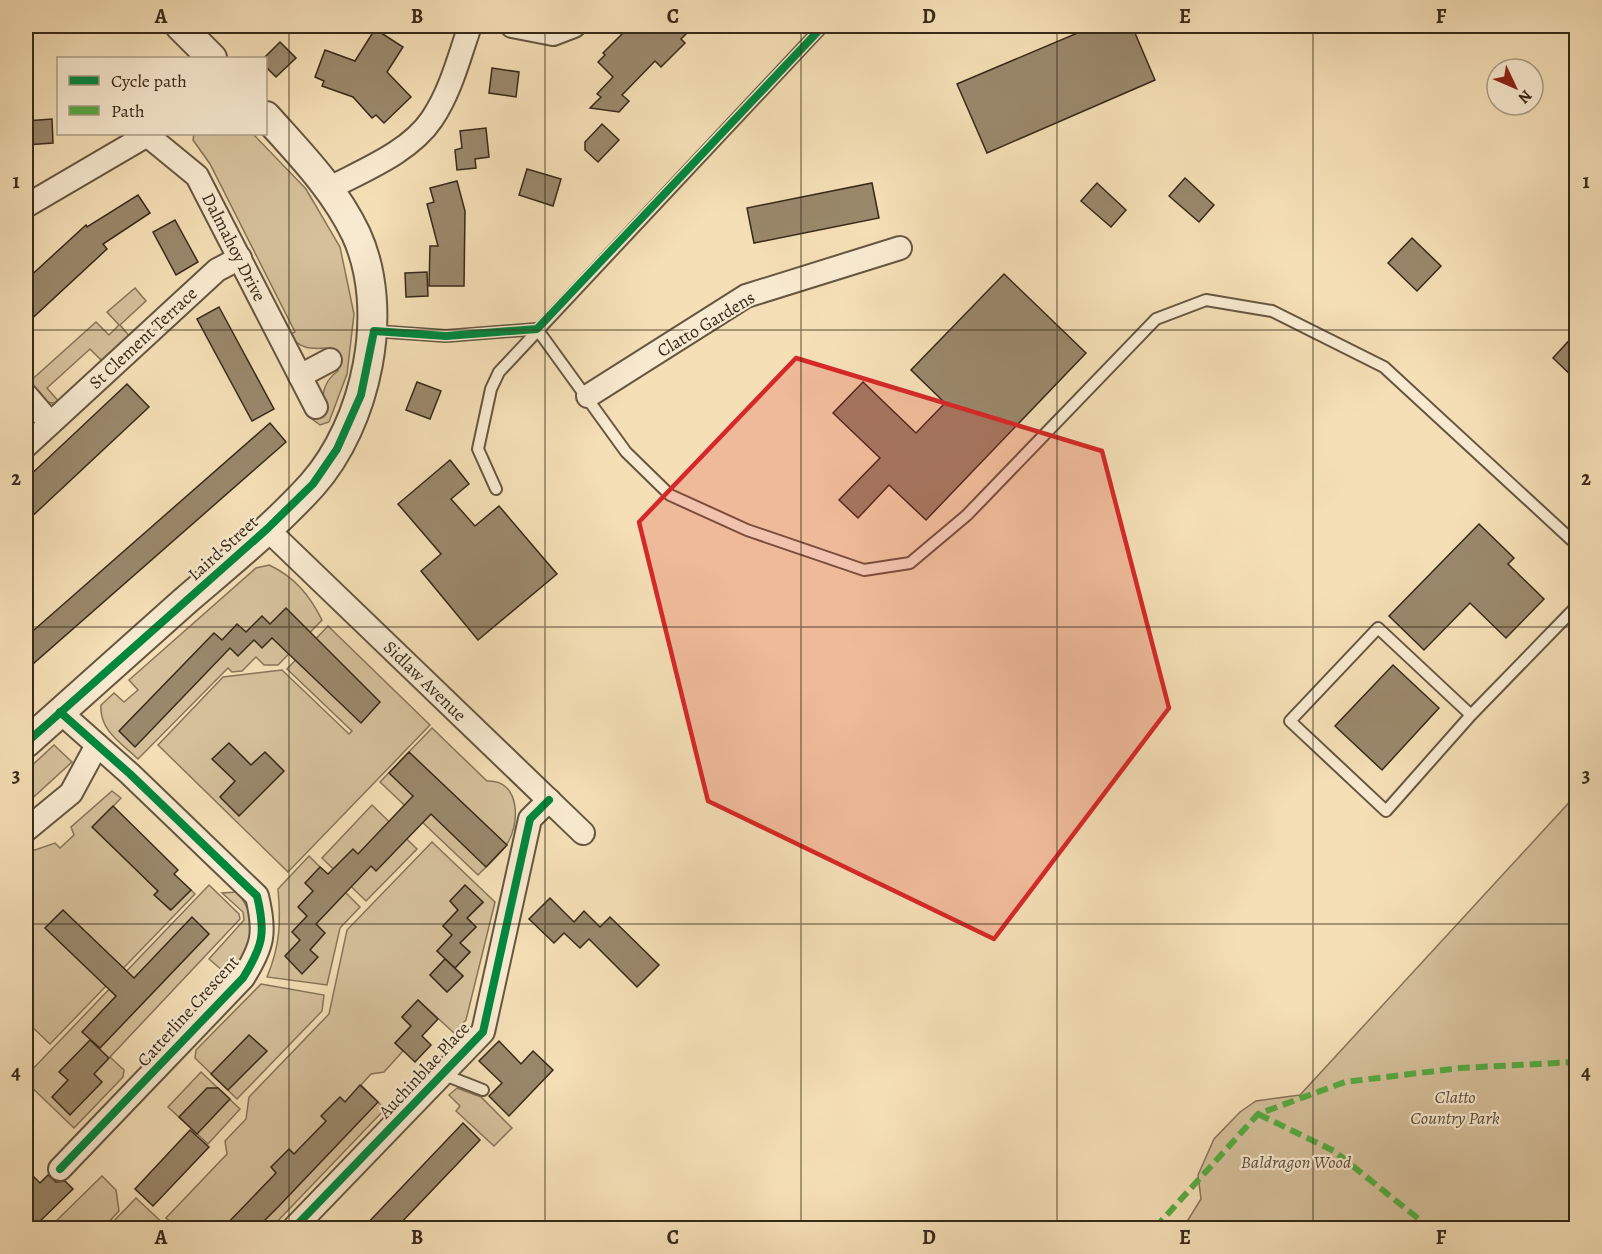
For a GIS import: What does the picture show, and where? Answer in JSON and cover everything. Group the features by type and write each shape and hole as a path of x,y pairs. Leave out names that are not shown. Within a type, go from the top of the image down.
{"street":[{"path":"180,26 211,57"},
{"path":"330,188 412,141 431,121 446,96 470,26"},
{"path":"512,26 553,34 574,26"},
{"path":"267,117 330,188 360,246 370,279 374,331"},
{"path":"26,206 146,135"},
{"name":"Dalmahoy Drive","path":"149,135 197,176 316,407"},
{"name":"Clatto Gardens","path":"588,396 746,296 900,248"},
{"name":"St Clement Terrace","path":"26,446 217,270 240,258"},
{"name":"Laird Street","path":"26,743 267,529 313,484 337,449 361,395 374,331"},
{"path":"300,376 330,360"},
{"path":"26,395 50,423"},
{"name":"Sidlaw Avenue","path":"267,529 583,833"},
{"name":"Catterline Crescent","path":"60,712 256,896 264,924 259,952 243,978 60,1169"},
{"path":"26,830 71,794 97,745"},
{"name":"Auchinblae Place","path":"294,1228 483,1032 530,819 549,800"}],"lane":[{"path":"496,489 478,449 490,389 499,372 823,26"},
{"path":"537,329 588,396 626,452 670,495 747,530 864,570 910,563 967,515 1156,319 1206,300 1272,311 1384,367 1576,544"},
{"path":"374,331 446,336 537,329"},
{"path":"1471,715 1378,628 1290,721 1386,811 1471,715 1576,607"},
{"path":"442,1074 483,1090"}],"highlighted area":[{"path":"796,358 1102,451 1169,708 994,939 708,801 639,522"}],"green space":[{"path":"1576,50 1576,116 1574,111"},
{"path":"194,135 254,135 306,189 340,247 354,314 347,374 329,422 320,425 308,416 322,407 325,387 338,371 328,348 307,348 298,344 289,335 295,332 210,164 193,140"},
{"path":"135,288 146,301 120,325 131,338 104,363 90,349 47,388 61,404 45,402 27,384 96,322 109,335 119,325 107,312"},
{"path":"269,565 287,575 301,588 322,620 278,665 264,665 256,657 242,671 232,672 228,668 138,759 107,729 101,714 101,705 114,693 124,702 138,690 129,680 256,568"},
{"path":"328,626 430,725 288,872 158,745 223,677 282,670 349,734 352,731 287,669"},
{"path":"432,728 487,781 498,782 512,795 515,816 510,838 502,851 478,875 380,782"},
{"path":"54,745 72,762 26,804 26,771"},
{"path":"112,791 121,798 93,827 158,891 155,895 170,910 191,890 195,894 50,1044 26,1021 26,853 55,843 60,848 74,835 71,827"},
{"name":"Clatto Country Park","path":"1576,795 1576,1228 1183,1228 1201,1199 1198,1175 1214,1139 1240,1112 1256,1101 1300,1095"},
{"path":"372,805 417,849 366,901 322,858"},
{"path":"432,842 495,902 466,1020 454,1033 418,1000 402,1017 411,1026 395,1043 403,1051 384,1072 371,1074 361,1085 385,1109 271,1228 177,1228 166,1218 227,1154 225,1141 246,1119 249,1097 329,1014 347,930","holes":["465,886 483,903 467,918 476,927 460,943 470,952 455,968 463,976 447,992 430,975 445,959 437,951 452,935 443,926 458,910 450,901"]},
{"path":"309,856 360,907 340,928 327,985 267,977 275,955 278,934 278,889"},
{"path":"209,885 239,914 240,919 110,1057 124,1070 123,1077 74,1128 26,1082 26,1076"},
{"path":"238,892 250,914 251,939 236,970 223,971 209,959 244,920 243,912 222,893"},
{"path":"261,984 324,995 322,1011 237,1099 195,1058 196,1050"},
{"path":"201,1072 240,1109 208,1144 168,1107"},
{"path":"457,1088 481,1097 512,1128 494,1146 456,1111 460,1106 449,1095"},
{"path":"102,1176 116,1190 119,1211 103,1228 49,1228"},
{"path":"136,1198 168,1228 107,1228"}],"building":[{"path":"630,26 694,26 681,39 685,43 661,67 655,61 622,95 629,101 619,112 590,108 601,97 597,94 613,77 598,62 605,55 603,53"},
{"path":"1094,26 1132,26 1155,80 987,153 957,84"},
{"path":"375,29 403,47 387,72 411,97 384,123 376,115 372,118 353,97 322,86 324,81 315,77 325,50 355,61"},
{"path":"280,42 296,58 276,77 267,68 267,57 265,57"},
{"path":"492,68 519,72 516,97 489,93"},
{"path":"52,119 53,143 26,145 26,121"},
{"path":"602,124 619,140 598,162 585,150 585,142"},
{"path":"486,128 489,157 475,159 476,168 457,170 455,150 462,148 460,131"},
{"path":"527,169 561,179 553,206 519,195"},
{"path":"1185,178 1214,205 1199,222 1169,196"},
{"path":"457,181 465,211 464,286 429,286 430,246 438,246 427,204 434,202 430,188"},
{"path":"872,183 879,218 754,243 747,208"},
{"path":"1097,183 1126,210 1111,227 1081,201"},
{"path":"138,195 150,213 103,244 107,249 26,324 26,280 86,225 87,227"},
{"path":"175,220 198,262 176,275 153,232"},
{"path":"1412,238 1441,266 1417,291 1388,263"},
{"path":"427,272 428,296 406,297 405,273"},
{"path":"1004,274 1086,353 926,520 889,485 858,518 839,500 880,458 833,413 863,382 916,433 945,403 911,370"},
{"path":"219,307 274,409 252,421 197,319"},
{"path":"1576,333 1576,380 1553,358"},
{"path":"417,382 441,391 430,419 406,410"},
{"path":"127,384 149,407 26,522 26,479"},
{"path":"270,423 286,442 26,670 26,637"},
{"path":"450,460 469,484 451,499 475,526 499,506 557,574 478,640 421,571 441,554 398,504"},
{"path":"1479,524 1514,558 1508,564 1544,599 1506,638 1470,603 1424,650 1389,616"},
{"path":"286,608 380,702 361,723 272,638 262,648 254,640 238,656 230,648 135,747 119,731 214,633 222,640 237,624 246,632 262,616 270,624"},
{"path":"1393,665 1439,708 1382,770 1335,726"},
{"path":"229,743 251,765 265,752 284,771 239,816 220,797 235,781 212,759"},
{"path":"409,752 507,845 486,867 431,814 376,871 371,866 316,924 325,933 310,950 318,957 302,974 285,956 300,940 292,932 307,916 298,907 313,891 305,883 320,867 328,874 353,849 358,854 413,796 389,773"},
{"path":"113,806 178,870 174,874 191,890 171,910 154,895 158,891 92,827"},
{"path":"465,885 483,902 467,918 476,927 460,943 470,952 455,968 437,951 452,935 443,926 458,910 450,901"},
{"path":"550,898 574,922 584,911 600,927 610,917 659,965 637,987 589,939 580,948 564,933 554,943 529,919"},
{"path":"63,910 134,978 192,917 209,934 100,1048 82,1032 116,996 45,928"},
{"path":"445,959 463,976 447,992 430,975"},
{"path":"418,1000 438,1019 422,1036 431,1045 415,1062 395,1043 411,1026 402,1017"},
{"path":"249,1035 267,1051 228,1090 211,1074"},
{"path":"90,1040 109,1058 94,1074 102,1082 70,1115 52,1097 68,1080 59,1072"},
{"path":"499,1041 521,1064 533,1051 553,1070 509,1116 489,1096 502,1083 479,1061"},
{"path":"360,1085 378,1102 279,1206 257,1228 223,1228 276,1173 271,1167 289,1149 294,1154 326,1121 321,1116 340,1097 345,1102"},
{"path":"207,1088 218,1088 230,1099 197,1134 179,1117"},
{"path":"463,1123 480,1140 461,1160 396,1228 363,1228"},
{"path":"190,1130 209,1147 153,1206 135,1189"},
{"path":"26,1169 40,1183 48,1175 56,1182 65,1181 73,1189 33,1228 26,1228"}],"marked path":[{"path":"1155,1228 1258,1114 1345,1082 1460,1068 1576,1062"},
{"path":"1258,1114 1334,1151 1430,1228"}],"cycle path":[{"path":"26,743 267,529 313,484 337,449 361,395 374,331 446,336 537,329 823,26"},
{"path":"60,712 130,774 257,896 262,930 259,948 243,978 60,1169"},
{"path":"294,1228 483,1032 530,819 549,800"}],"park label":[{"name":"Baldragon Wood","path":"1296,1162"}]}
